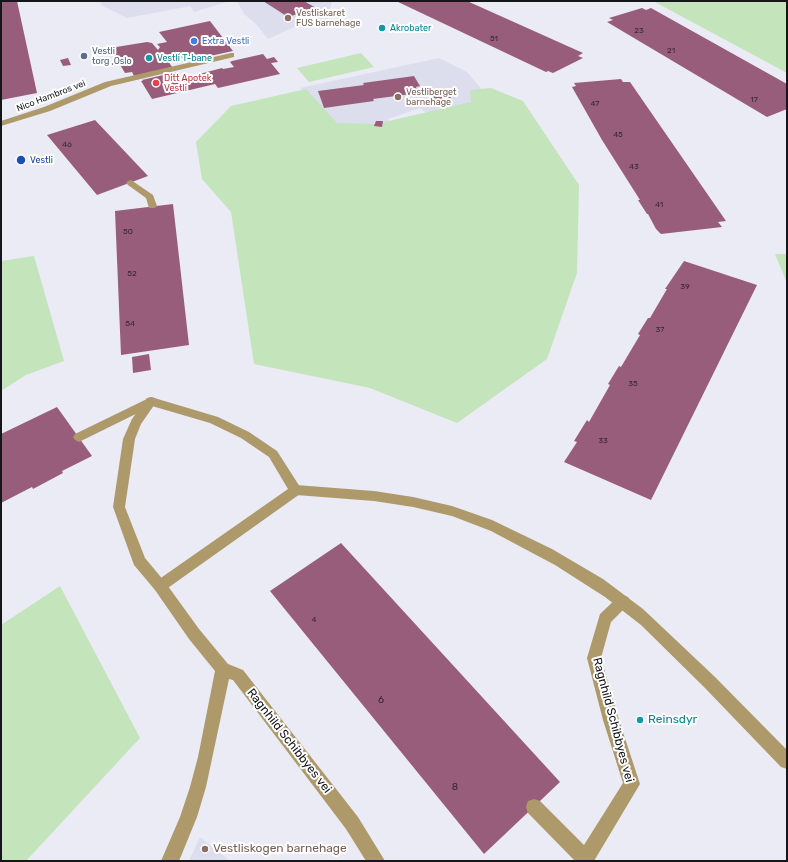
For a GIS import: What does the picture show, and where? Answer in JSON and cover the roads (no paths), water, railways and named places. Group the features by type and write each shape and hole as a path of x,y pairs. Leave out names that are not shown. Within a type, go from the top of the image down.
{"street":[{"name":"Nico Hambros vei","path":"1,124 47,109 108,84 231,55"},
{"path":"132,183 150,197 152,206"},
{"path":"78,437 151,401 214,420 244,435 273,454 296,490"},
{"name":"Ragnhild Schibbyes vei","path":"151,401 136,422 129,439 119,507 139,561 160,586 194,634 223,669 238,675 352,822 376,861"},
{"path":"160,586 296,490 350,492 412,502 453,511 497,528 544,551 578,571 623,601 669,642 787,761"},
{"name":"Ragnhild Schibbyes vei","path":"534,807 585,860 632,784 611,720 594,658 605,619 623,601"},
{"path":"170,861 182,835 197,793 209,742 217,691 223,669"}],"place":[{"name":"Vestliskaret FUS barnehage","path":"288,18"},
{"name":"Akrobater","path":"382,28"},
{"name":"Extra Vestli","path":"194,41"},
{"name":"Vestli torg ,Oslo","path":"84,56"},
{"name":"Vestli T-bane","path":"149,58"},
{"name":"Ditt Apotek Vestli","path":"156,83"},
{"name":"Vestliberget barnehage","path":"398,97"},
{"name":"Vestli","path":"21,160"},
{"name":"Reinsdyr","path":"640,720"},
{"name":"Vestliskogen barnehage","path":"205,849"}]}
